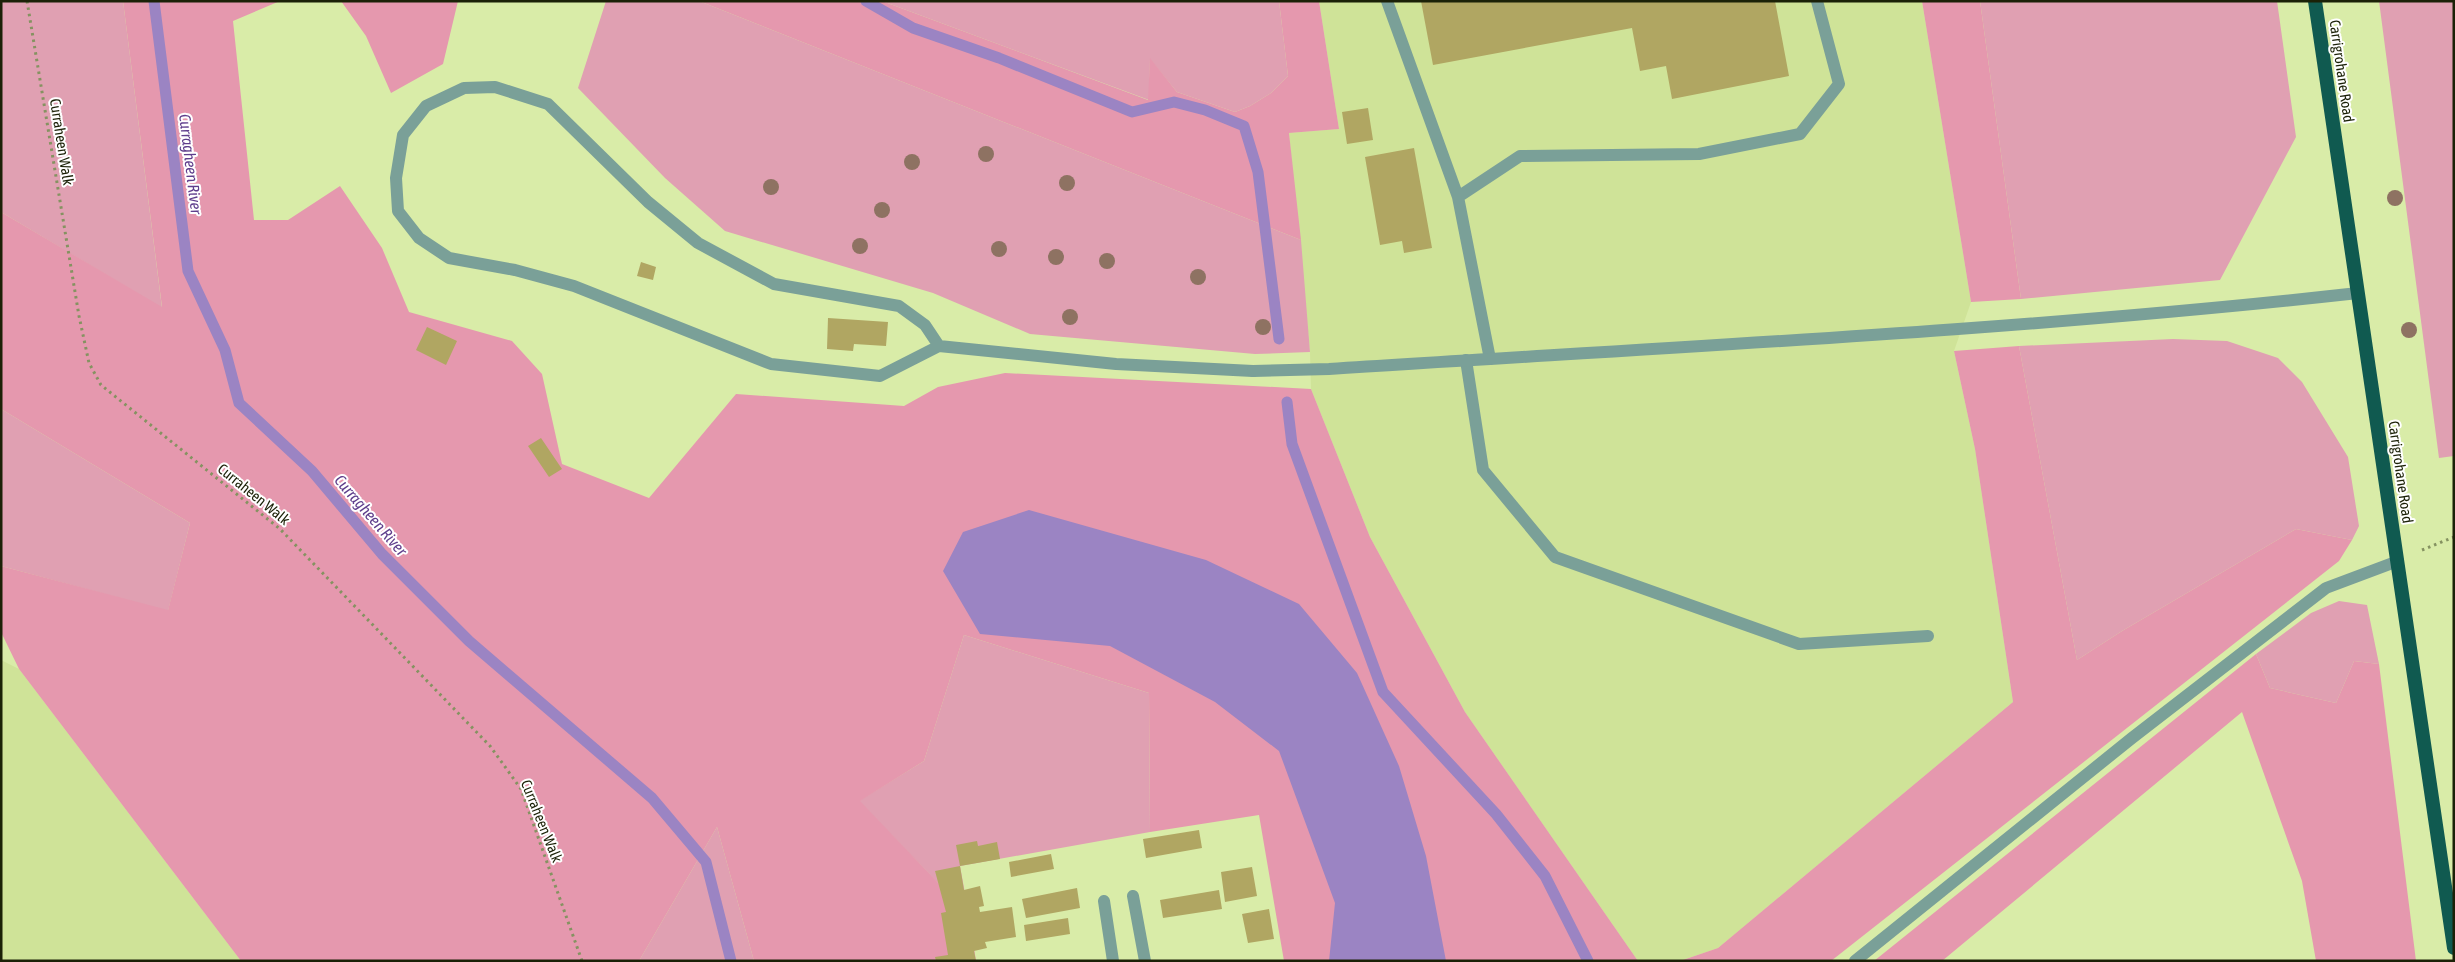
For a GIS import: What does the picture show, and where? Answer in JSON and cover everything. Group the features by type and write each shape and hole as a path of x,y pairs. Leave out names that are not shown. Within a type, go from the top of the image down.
{"highway":[{"name":"Carrigrohane Road","path":"2315,1 2454,948"}],"street":[{"path":"1387,1 1458,197 1490,359"},
{"path":"1458,197 1520,156 1699,154 1800,134 1839,84 1817,1"},
{"path":"939,346 925,325 899,306 774,284 698,242 648,202 548,104 495,87 464,88 426,106 403,135 396,178 398,211 418,238 450,258 515,270 574,286 771,364 880,376 939,346 1116,364 1253,371 1329,369 1968,328 2211,309 2358,293"},
{"path":"1466,360 1484,470 1555,557 1799,644 1928,636"},
{"path":"1855,961 2132,738 2326,588 2398,561"},
{"path":"1133,896 1145,961"},
{"path":"1104,901 1113,961"}],"path":[{"name":"Curraheen Walk","path":"27,1 79,316 89,363 101,385 280,529 490,746 521,789 582,961"},
{"path":"2398,561 2454,537"}],"shaded area":[{"path":"1,1 123,1 162,308 1,212"},
{"path":"123,1 280,1 233,21 254,220 288,220 340,186 382,248 409,312 512,341 542,374 562,464 649,498 736,394 904,406 938,387 1005,373 1311,389 1370,537 1465,712 1638,961 1284,961 1259,815 1150,832 1149,693 964,635 924,761 860,801 969,915 976,961 754,961 717,827 639,961 241,961 19,669 1,632 1,566 168,610 190,523 1,409 1,212 162,307"},
{"path":"341,1 458,1 443,64 391,93 366,36"},
{"path":"606,1 699,1 1301,240 1310,352 1255,354 1030,334 933,293 725,231 665,178 578,88"},
{"path":"699,1 882,1 1148,100 1150,58 1177,92 1235,112 1250,106 1271,93 1288,76 1279,1 1319,1 1339,129 1289,133 1301,240"},
{"path":"882,1 1279,1 1288,76 1271,93 1250,106 1235,112 1177,92 1150,59 1149,100"},
{"path":"1319,1 1922,1 1971,302 1954,351 1975,449 2013,702 1718,948 1680,961 1638,961 1465,712 1370,537 1311,389 1310,352 1289,133 1339,129"},
{"path":"1922,1 1980,1 2021,299 1971,302"},
{"path":"1980,1 2277,1 2296,137 2220,280 2021,299"},
{"path":"2379,1 2454,1 2454,456 2439,458"},
{"path":"2173,339 2227,341 2278,358 2302,382 2348,457 2359,526 2352,540 2296,529 2122,631 2077,660 2019,346"},
{"path":"2019,346 2077,660 2122,631 2296,529 2352,540 2339,561 1831,961 1680,961 1718,948 2013,702 1975,449 1954,351"},
{"path":"1,409 190,523 168,611 1,566"},
{"path":"1029,510 1206,560 1299,604 1357,673 1399,766 1426,856 1446,961 1329,961 1335,903 1279,751 1215,702 1110,646 980,634 943,571 963,532"},
{"path":"2339,601 2367,605 2379,664 2354,661 2336,703 2270,688 2256,654 2311,613"},
{"path":"964,635 1149,693 1150,832 960,866 969,915 859,801 924,761"},
{"path":"2256,654 2270,688 2336,703 2354,661 2379,664 2416,961 2316,961 2302,881 2242,712 1942,961 1874,961"},
{"path":"1,660 19,669 241,961 1,961"},
{"path":"717,827 754,961 639,961"}],"building":[{"path":"1421,1 1775,1 1789,76 1672,99 1666,66 1640,71 1632,28 1433,65"},
{"path":"1368,108 1373,140 1347,144 1342,112"},
{"path":"1414,148 1432,248 1404,253 1402,241 1380,245 1365,157"},
{"path":"641,262 656,267 653,280 637,276"},
{"path":"828,318 888,322 886,346 854,344 853,351 827,349"},
{"path":"427,327 457,341 446,365 416,350"},
{"path":"541,438 562,469 549,477 528,446"},
{"path":"1199,830 1202,848 1146,858 1143,839"},
{"path":"977,841 978,846 997,842 1000,859 960,866 956,845"},
{"path":"1051,854 1054,869 1011,877 1009,862"},
{"path":"960,866 964,890 980,886 984,906 979,907 980,912 1012,907 1016,937 985,942 987,948 974,951 976,961 936,961 935,957 948,955 941,913 946,912 935,871"},
{"path":"1252,867 1257,896 1225,902 1221,872"},
{"path":"1077,888 1080,908 1026,918 1022,899"},
{"path":"1219,890 1222,909 1163,918 1160,900"},
{"path":"1269,909 1274,939 1248,943 1242,914"},
{"path":"1068,918 1070,934 1026,941 1024,925"}],"waterway":[{"name":"Curragheen River","path":"154,1 188,271 225,350 239,403 312,471 382,554 469,641 652,798 706,862 731,961"},
{"path":"866,1 913,28 999,58 1132,112 1174,102 1205,110 1244,126 1258,172 1279,339"},
{"path":"1287,402 1292,444 1383,692 1496,814 1545,876 1588,961"}]}
